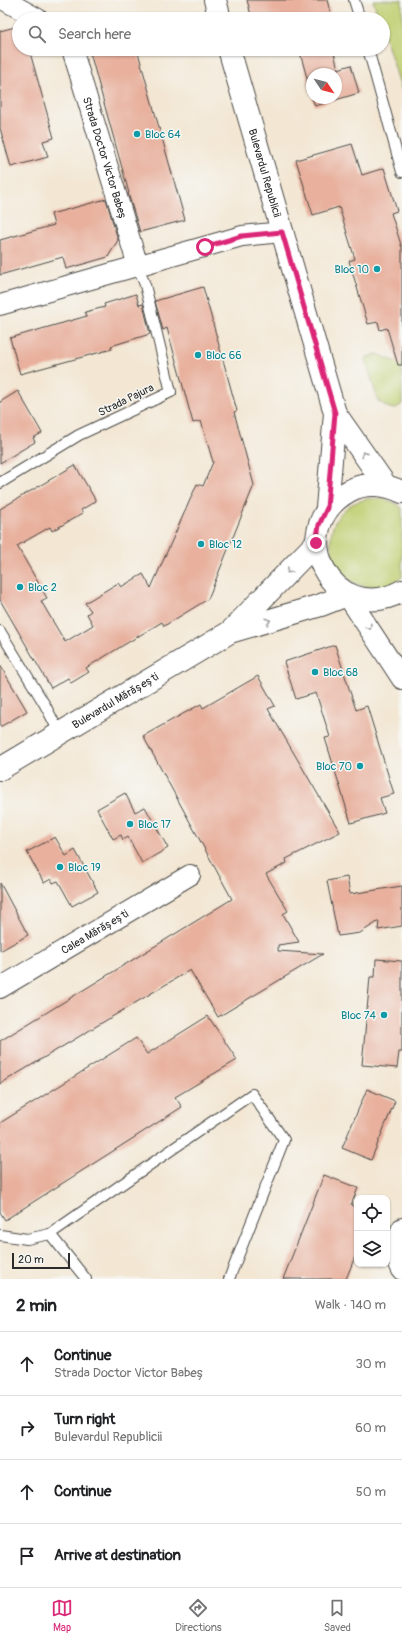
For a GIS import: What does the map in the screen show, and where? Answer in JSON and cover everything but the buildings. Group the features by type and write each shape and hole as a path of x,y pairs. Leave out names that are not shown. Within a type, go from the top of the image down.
{"main road":[{"path":"215,0 218,12"},
{"name":"Bulevardul Republicii","path":"231,56 335,413"},
{"path":"335,413 398,490"},
{"path":"327,508 335,413"},
{"path":"398,490 369,485 353,488 339,496 327,508 319,525 316,543 319,560 327,576 347,595 365,599 377,599 393,596 402,591"},
{"name":"Bulevardul Mărășești","path":"230,632 316,543"},
{"name":"Bulevardul Mărășești","path":"0,769 230,632 321,605 347,595"}],"street":[{"path":"4,0 25,12"},
{"name":"Strada Doctor Victor Babeș","path":"74,56 138,266"},
{"path":"0,305 242,236 282,232"},
{"path":"347,595 402,679"},
{"name":"Calea Mărășești","path":"0,988 190,875"},
{"path":"402,1228 396,1249 398,1262 402,1270"}],"lane":[{"path":"354,0 358,12"},
{"path":"370,56 402,172"},
{"name":"Strada Pajura","path":"0,483 79,435 171,392 145,285 138,266"},
{"path":"0,631 45,705 60,734"},
{"path":"0,1235 27,1239 50,1234 252,1094 284,1140 229,1279"},
{"path":"50,1234 86,1279"}],"green space":[{"path":"373,0 402,0 402,91 390,53 390,12 377,12"},
{"path":"377,354 402,364 402,404 395,409 389,408 378,401 365,358"},
{"path":"372,498 388,500 402,508 402,577 390,584 376,587 361,585 349,579 339,569 333,557 331,543 332,529 338,516 352,504"}],"place":[{"name":"Bloc 64","path":"137,134"},
{"name":"Bloc 10","path":"377,269"},
{"name":"Bloc 66","path":"198,355"},
{"name":"Bloc 12","path":"201,544"},
{"name":"Bloc 2","path":"20,587"},
{"name":"Bloc 68","path":"315,672"},
{"name":"Bloc 70","path":"360,766"},
{"name":"Bloc 17","path":"130,824"},
{"name":"Bloc 19","path":"60,867"},
{"name":"Bloc 74","path":"384,1015"}],"route":[{"path":"205,247 242,236 282,232 335,413 331,478 327,508 319,525 316,543"}]}
